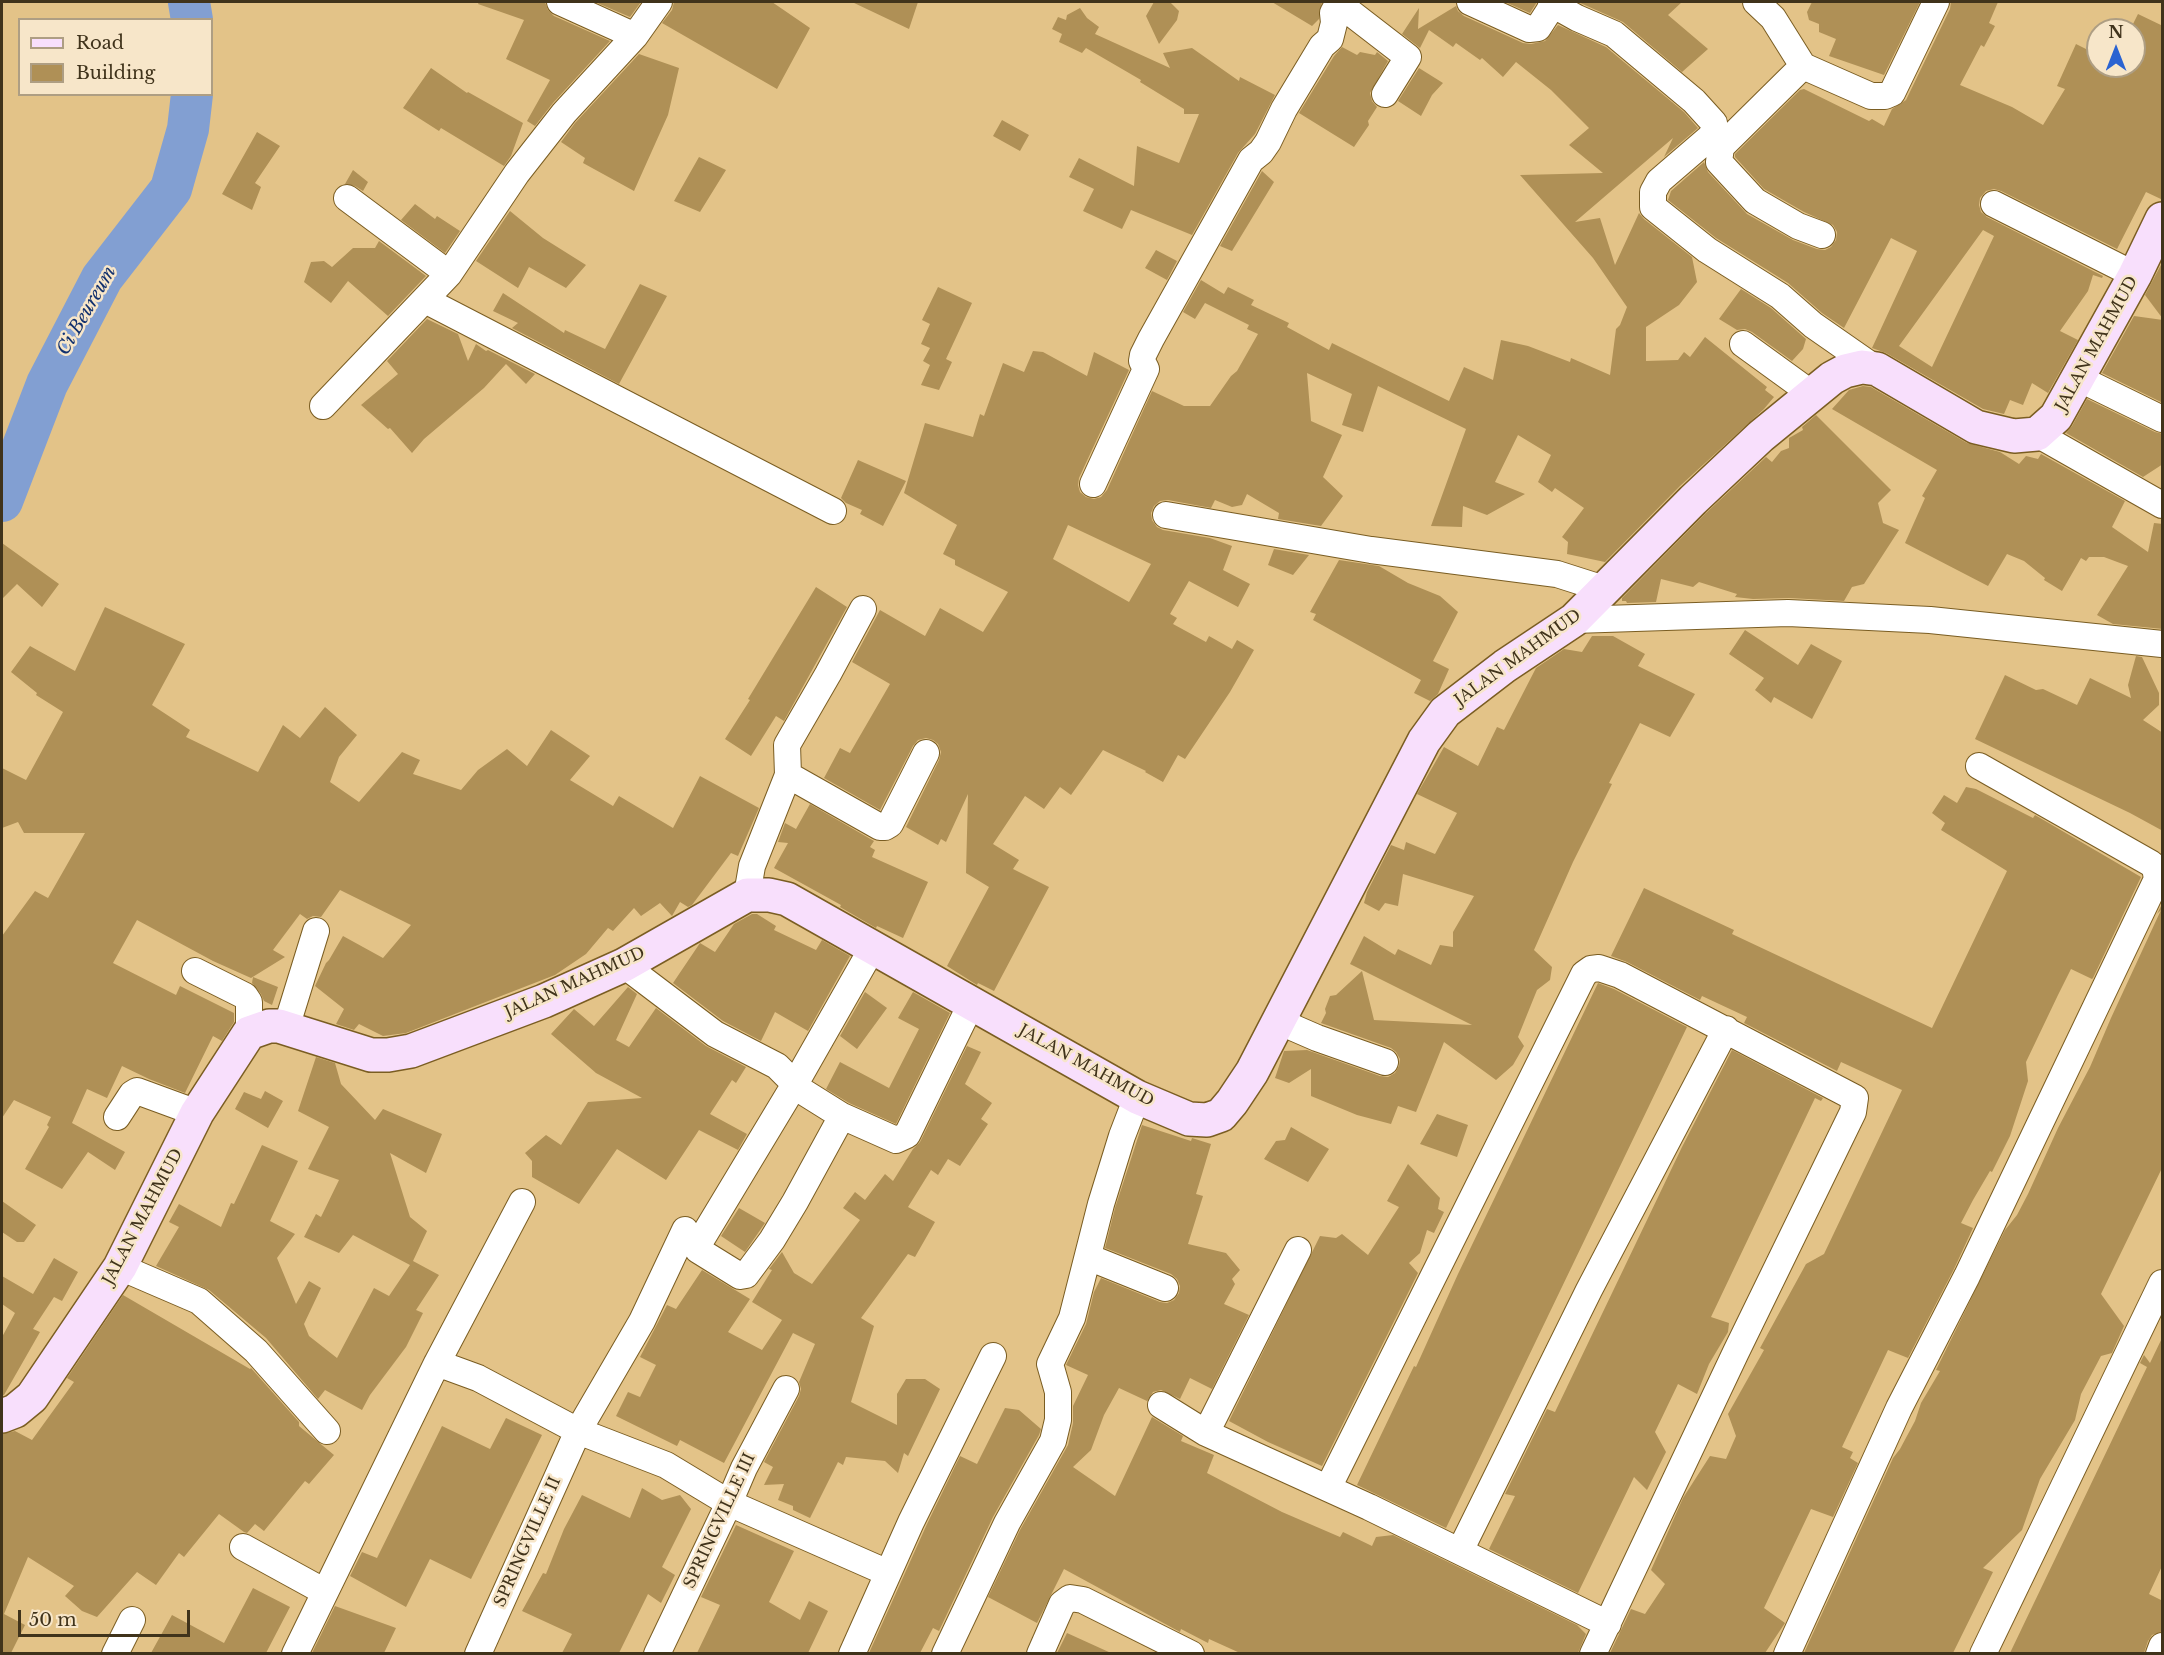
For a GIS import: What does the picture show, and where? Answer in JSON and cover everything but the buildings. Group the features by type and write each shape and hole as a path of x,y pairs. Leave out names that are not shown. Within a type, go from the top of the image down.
{"street":[{"path":"560,2 635,36"},
{"path":"323,406 449,274 517,173 564,113 635,36 659,2"},
{"path":"1094,484 1146,369 1142,361 1143,355 1151,339 1251,160 1268,142 1284,109 1322,46 1330,39 1334,23 1333,13 1338,2 1408,57 1385,94"},
{"path":"1470,2 1529,29 1538,28 1552,3 1577,18 1614,34 1694,101 1714,123 1715,132 1659,181 1653,192 1653,207 1707,250 1780,296 1813,325 1879,371"},
{"path":"1771,7 1803,66 1871,96 1885,96 1892,93 1936,2"},
{"path":"1803,66 1721,147 1719,162 1755,201 1798,226 1822,235"},
{"path":"347,198 449,274"},
{"path":"1994,204 2135,275"},
{"name":"JALAN MAHMUD","path":"2,1416 15,1411 32,1397 120,1267 197,1113 249,1033 269,1026 286,1028 371,1055 411,1051 544,1001 624,965 747,895 769,895 787,899 1137,1097 1189,1119 1207,1120 1221,1115 1252,1071 1424,741 1445,712 1479,685 1574,620 1693,500 1761,436 1832,378 1845,371 1862,367 1879,371 1976,427 2014,436 2037,434 2056,417 2135,275 2163,219"},
{"path":"425,300 834,511"},
{"path":"1743,344 1812,394"},
{"path":"2078,378 2163,419"},
{"path":"2037,434 2163,505"},
{"path":"1166,515 1371,550 1557,574 1604,590"},
{"path":"747,895 752,866 788,775 787,745 863,609"},
{"path":"1574,620 1800,614 1930,620 2163,644"},
{"path":"788,775 880,827 885,827 890,824 926,753"},
{"path":"1787,1653 1899,1408 1967,1275 2157,879 2155,867 2150,862 1979,766"},
{"path":"286,1028 315,931"},
{"path":"842,1116 795,1202 772,1240 746,1275 740,1275 698,1250 698,1245 795,1084 873,947"},
{"path":"624,965 715,1034 777,1066 802,1091 842,1116 896,1140 907,1135 972,1002"},
{"path":"1328,1488 1584,974 1591,969 1599,968 1612,972 1726,1029 1855,1098 1855,1105 1593,1653"},
{"path":"195,971 245,996 249,1002 249,1033"},
{"path":"1280,1019 1317,1038 1385,1062"},
{"path":"1460,1551 1589,1290 1726,1029"},
{"path":"117,1117 132,1094 137,1091 197,1113"},
{"path":"945,1653 1007,1523 1053,1441 1058,1420 1058,1392 1050,1364 1072,1318 1101,1204 1137,1097"},
{"path":"295,1653 437,1363 522,1202"},
{"name":"SPRINGVILLE II","path":"478,1653 578,1431 642,1321 685,1230"},
{"path":"1206,1432 1298,1250"},
{"path":"1088,1257 1165,1288"},
{"path":"120,1267 199,1301 256,1351 327,1431"},
{"path":"1983,1653 2163,1283"},
{"path":"852,1653 993,1356"},
{"path":"437,1363 478,1378 578,1431 666,1465 729,1503 888,1574"},
{"name":"SPRINGVILLE III","path":"657,1653 744,1468 786,1389"},
{"path":"1161,1405 1206,1432 1460,1551 1608,1624"},
{"path":"243,1547 326,1592"},
{"path":"1040,1653 1062,1604 1070,1598 1083,1600 1191,1653"},
{"path":"115,1653 132,1620"},
{"path":"2159,1653 2163,1646"}],"waterway":[{"name":"Ci Beureum","path":"189,2 192,18"},
{"name":"Ci Beureum","path":"2,501 47,384 102,278 171,189 188,129 192,96"}]}
